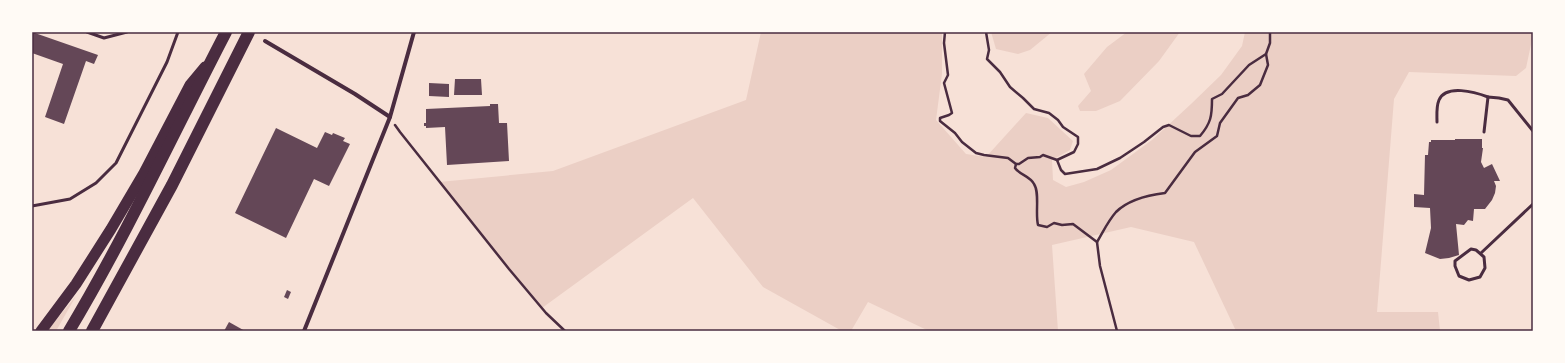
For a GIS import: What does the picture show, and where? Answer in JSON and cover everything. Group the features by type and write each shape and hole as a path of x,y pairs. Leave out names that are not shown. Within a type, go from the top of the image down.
{"highway":[{"path":"69,331 135,214 226,32"},
{"path":"92,331 172,185 249,32"},
{"path":"41,331 76,284 112,229 144,173 190,85 215,54"}],"street":[{"path":"304,331 390,116 414,32"},
{"path":"265,41 390,116"}],"lane":[{"path":"87,32 104,38 127,32"},
{"path":"32,206 70,199 96,183 116,163 168,62 178,32"},
{"path":"1437,122 1437,107 1439,99 1445,93 1454,91 1477,93 1488,97 1508,100 1533,131"},
{"path":"1484,132 1488,97"},
{"path":"1481,253 1533,204"},
{"path":"1471,249 1481,253 1486,262 1485,268 1480,277 1469,280 1459,276 1454,266 1455,261 1471,249"}],"path":[{"path":"945,32 944,43 948,75 944,83 952,113 940,118 940,121 976,153 1008,158 1016,164 1015,168 1031,180 1036,188 1036,218 1038,225 1047,227 1054,223 1062,225 1073,224 1098,242"},
{"path":"986,32 988,46 987,59 1000,72 1010,86 1034,109 1049,113 1078,137 1078,144 1074,152 1057,160"},
{"path":"1117,331 1100,266 1098,242 1116,212 1130,203 1149,195 1165,192 1194,152 1217,136 1220,124 1238,98 1248,95 1260,85 1268,65 1266,54 1270,43 1270,32"},
{"path":"1016,164 1019,164 1028,158 1040,157 1043,155 1057,160 1065,174 1097,169 1120,158 1163,127 1169,125 1191,136 1200,136 1206,128 1212,115 1212,100 1222,94 1249,64 1266,54"},
{"path":"390,116 400,132 477,230 546,313 565,331"}],"shaded area":[{"path":"761,32 942,32 942,74 936,120 966,154 986,157 1026,113 1048,118 1073,141 1070,150 1052,160 1053,180 1066,187 1084,182 1111,170 1152,140 1221,75 1242,46 1245,32 1533,32 1533,35 1526,68 1516,76 1409,72 1394,99 1377,312 1438,312 1440,331 1236,331 1194,242 1131,227 1052,245 1058,331 929,331 868,302 851,331 842,331 763,287 693,198 542,308 439,182 553,171 746,100"},
{"path":"991,32 1052,32 1030,50 1018,54 996,49"},
{"path":"1127,32 1180,32 1159,61 1120,101 1096,111 1080,111 1078,106 1091,91 1084,74 1107,47"},
{"path":"76,296 56,331 47,331"}],"building":[{"path":"32,32 98,55 94,64 86,61 64,124 45,117 63,64 32,53"},
{"path":"455,79 481,79 482,95 454,95"},
{"path":"429,83 449,84 449,97 429,96"},
{"path":"490,104 498,104 499,123 507,123 509,161 447,165 445,127 426,128 424,123 426,123 426,109 490,106"},
{"path":"276,128 317,148 325,132 332,135 333,133 345,138 343,141 350,144 329,186 314,179 286,238 235,213"},
{"path":"1482,139 1483,148 1481,162 1484,168 1492,164 1500,181 1494,181 1496,186 1495,193 1485,209 1474,209 1473,221 1468,220 1464,225 1456,224 1459,255 1440,259 1425,253 1431,228 1430,208 1414,207 1414,194 1424,195 1425,155 1428,155 1429,142 1431,142 1431,140"},
{"path":"287,290 291,292 288,299 284,297"},
{"path":"229,322 245,331 224,331"}]}
